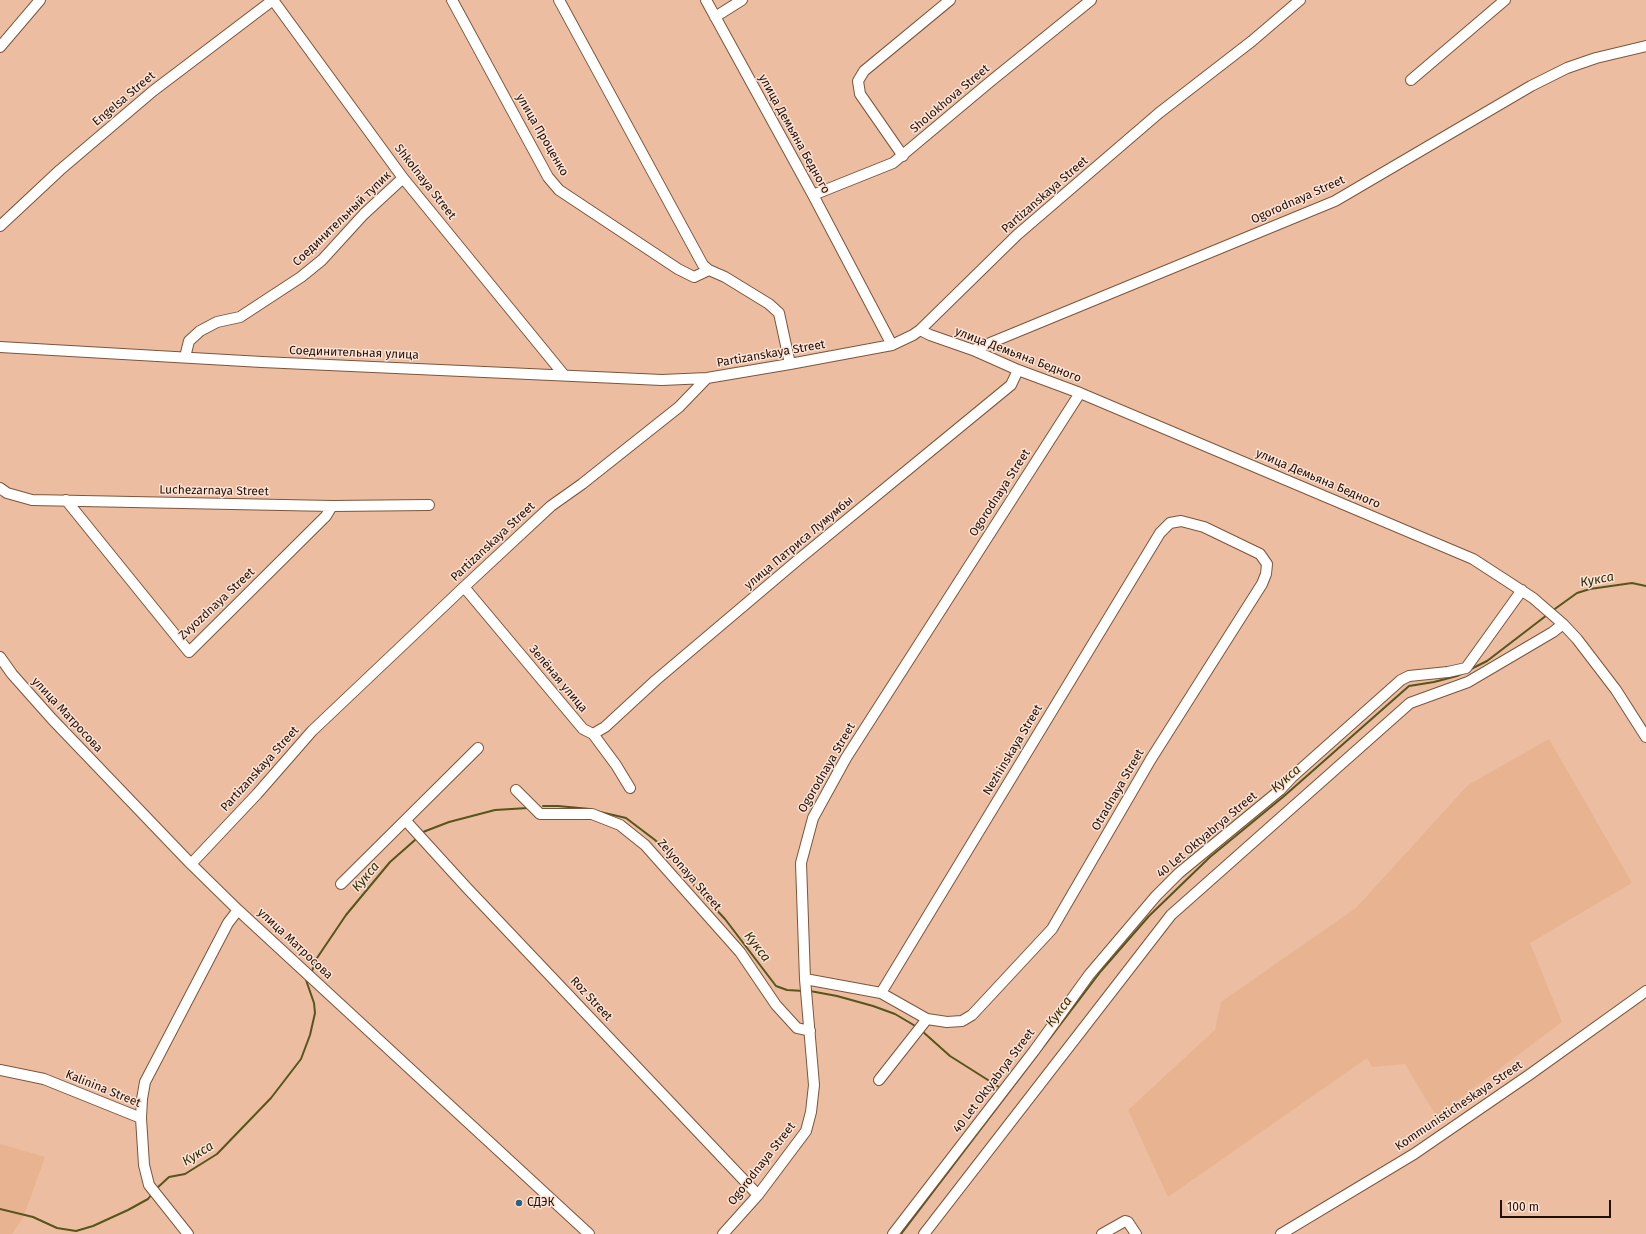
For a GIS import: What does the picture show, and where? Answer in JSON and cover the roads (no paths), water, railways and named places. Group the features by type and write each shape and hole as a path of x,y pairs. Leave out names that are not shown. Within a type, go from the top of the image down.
{"street":[{"path":"0,47 40,0"},
{"name":"Shkolnaya Street","path":"273,0 403,178 564,375"},
{"name":"Engelsa Street","path":"0,226 60,170 153,91 273,0"},
{"name":"улица Проценко","path":"452,0 548,177 559,190 678,269 694,277 709,270"},
{"path":"559,0 703,265 709,270 725,277 769,304 780,313 790,364"},
{"name":"улица Демьяна Бедного","path":"706,0 813,195 892,345"},
{"path":"715,17 742,0"},
{"path":"903,156 860,94 858,81 864,71 950,0"},
{"name":"Sholokhova Street","path":"813,195 893,163 903,156 991,81 1091,0"},
{"name":"Partizanskaya Street","path":"192,864 257,794 312,731 464,587 551,506 582,484 679,407 707,378 892,345 913,335 920,330 1017,235 1159,114 1300,0"},
{"path":"1411,80 1504,0"},
{"name":"Ogorodnaya Street","path":"973,350 1335,201 1531,86 1567,68 1596,58 1646,46"},
{"name":"Соединительный тупик","path":"185,357 190,341 200,331 217,322 240,317 301,277 322,260 364,214 403,178"},
{"name":"улица Демьяна Бедного","path":"920,330 930,336 973,350 1018,370 1080,393 1473,559 1522,590 1550,611 1563,624 1577,639 1616,690 1646,737"},
{"name":"Соединительная улица","path":"0,347 262,362 662,380 707,378"},
{"name":"улица Патриса Лумумбы","path":"594,734 605,727 662,675 805,554 1011,385 1018,370"},
{"name":"Ogorodnaya Street","path":"723,1234 758,1195 806,1132 811,1112 814,1085 805,983 801,863 813,818 846,758 1080,393"},
{"name":"Luchezarnaya Street","path":"0,488 7,493 20,498 32,500 332,506 429,505"},
{"name":"Zvyozdnaya Street","path":"66,500 189,652 326,516 332,506"},
{"name":"Otradnaya Street","path":"927,1018 947,1022 962,1021 972,1015 1052,929 1151,759 1262,584 1266,574 1267,564 1260,554 1204,528 1181,521 1170,523"},
{"name":"Nezhinskaya Street","path":"881,993 1156,540 1170,523"},
{"name":"Зелёная улица","path":"464,587 583,729 594,734 630,788"},
{"name":"40 Let Oktyabrya Street","path":"893,1234 1034,1051 1089,975 1156,896 1179,873 1280,790 1292,777 1401,680 1409,676 1448,672 1466,668 1522,590"},
{"path":"924,1234 1171,915 1410,703 1468,682 1553,632 1563,624"},
{"name":"улица Матросова","path":"0,657 12,674 52,719 238,910 589,1234"},
{"path":"342,884 478,748"},
{"name":"Zelyonaya Street","path":"516,790 540,814 592,814 620,825 646,845 740,952 776,1005 798,1028 810,1031"},
{"name":"Roz Street","path":"406,821 467,888 758,1195"},
{"path":"140,1118 145,1082 228,923 238,910"},
{"path":"805,983 881,993 927,1018 879,1080"},
{"name":"Kommunisticheskaya Street","path":"1281,1234 1414,1154 1529,1075 1646,991"},
{"name":"Kalinina Street","path":"0,1070 44,1079 140,1118 144,1165 149,1185 188,1234"},
{"path":"1102,1234 1124,1221 1128,1222 1136,1234"}],"waterway":[{"name":"Кукса","path":"1552,611 1577,593 1590,589 1632,583 1646,586"},
{"name":"Кукса","path":"1469,670 1487,661 1547,615"},
{"name":"Кукса","path":"901,1234 1101,971 1149,916 1210,857 1283,797 1409,686 1434,682 1463,673"},
{"name":"Кукса","path":"543,806 590,809"},
{"name":"Кукса","path":"423,832 449,822 495,810 528,808"},
{"name":"Кукса","path":"596,811 626,818 655,840 676,860 696,888 725,919 776,986 787,990 804,991"},
{"name":"Кукса","path":"312,971 317,958 346,915 390,862 415,840"},
{"name":"Кукса","path":"156,1189 169,1177 185,1174 217,1154 271,1098 301,1059 310,1035 315,1013 314,1003 306,980"},
{"name":"Кукса","path":"810,991 837,996 873,1006 895,1014 917,1027"},
{"name":"Кукса","path":"922,1031 950,1056 999,1087"},
{"name":"Кукса","path":"0,1209 33,1217 57,1228 76,1231 93,1226 128,1210 148,1199 152,1194"}],"place":[{"name":"СДЭК","path":"519,1203"}]}
